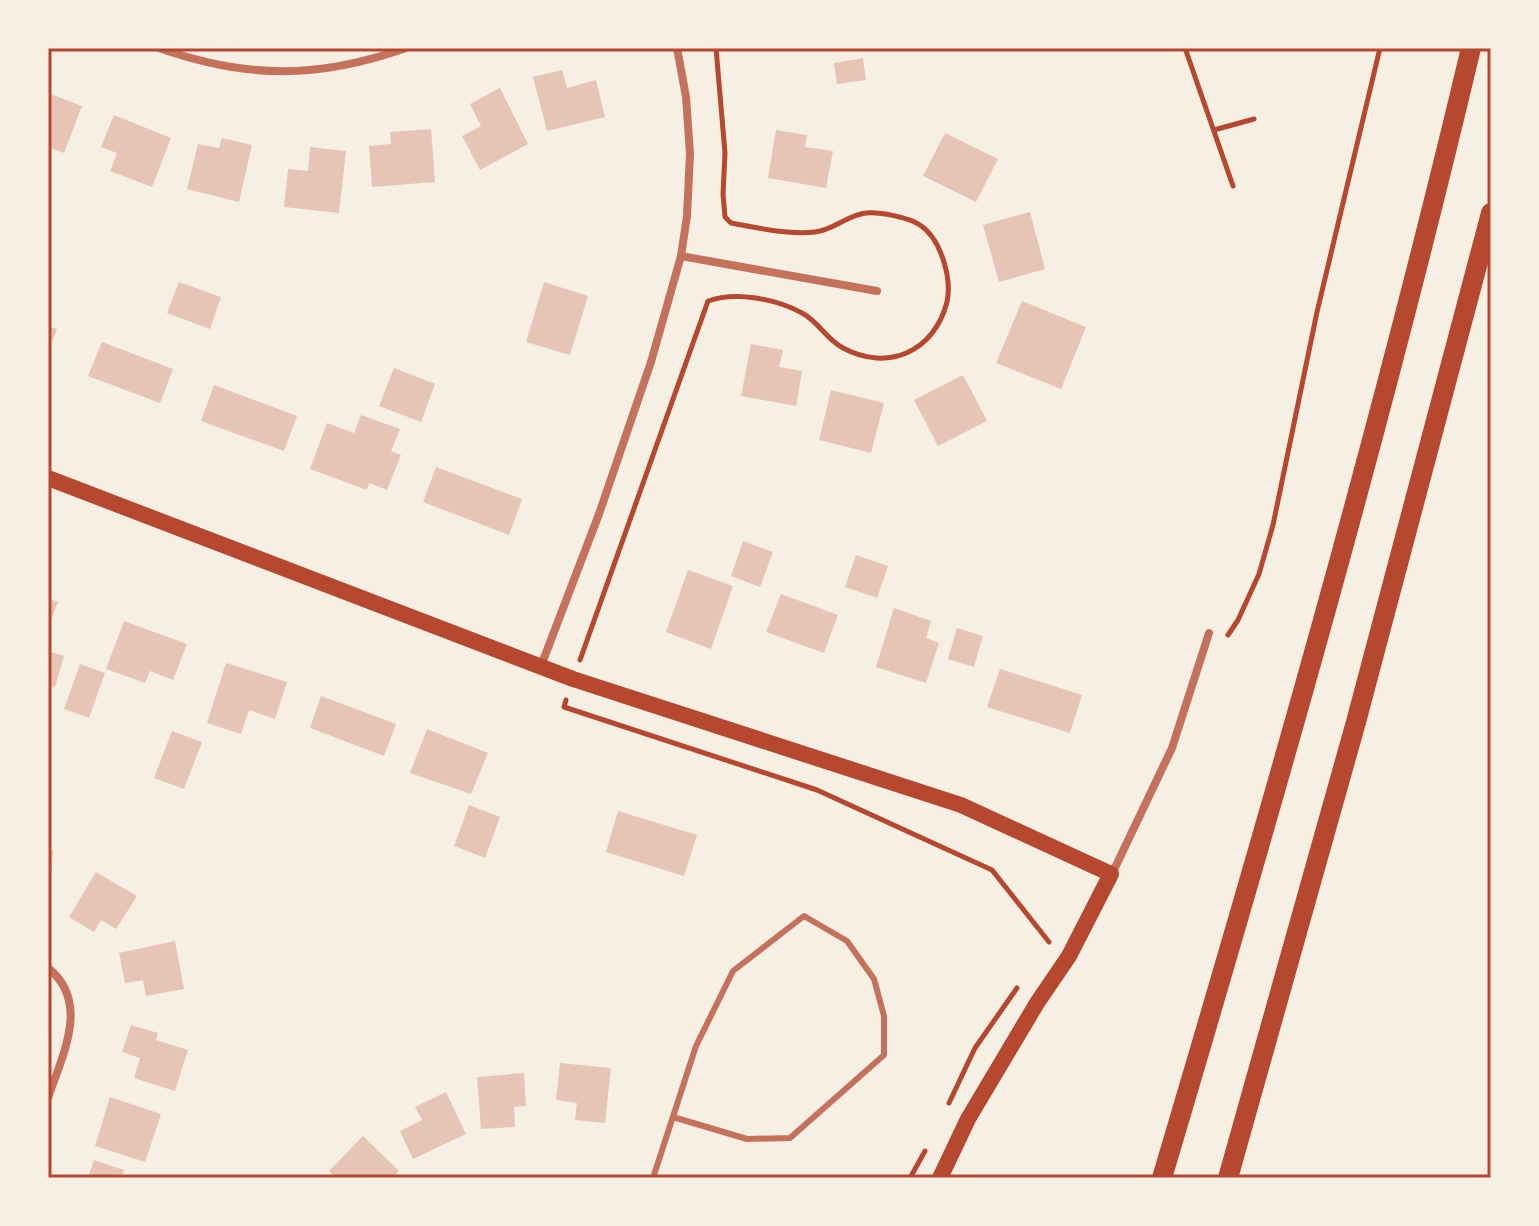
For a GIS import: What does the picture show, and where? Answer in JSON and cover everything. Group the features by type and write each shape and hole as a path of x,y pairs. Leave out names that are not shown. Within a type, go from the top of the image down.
{"main road":[{"path":"1162,1178 1302,699 1430,224 1471,48"},
{"path":"1228,1178 1356,722 1491,213"},
{"path":"48,478 573,679 961,805 1111,874 1069,956 1037,1003 968,1119 940,1178"}],"street":[{"path":"159,48 224,67 273,72 319,71 406,48"},
{"path":"540,667 599,514 651,362 681,256 687,216 690,154 686,97 677,48"},
{"path":"681,256 877,291"},
{"path":"1111,874 1172,748 1209,633"},
{"path":"48,968 58,976 68,994 72,1013 69,1034 48,1098"}],"lane":[{"path":"653,1178 696,1046 733,971 804,916 847,941 874,979 884,1016 884,1055 790,1138 747,1139 673,1117"}],"path":[{"path":"716,48 725,153 725,217 731,223 788,232 830,229 850,217 869,213 895,217 920,225 935,243 946,265 950,288 938,324 925,342 899,357 872,359 842,348 825,336 816,321 775,303 721,296 708,301 564,707 817,790 992,870 1049,942"},
{"path":"1185,48 1233,186"},
{"path":"1209,633 1227,637 1238,620 1263,562 1317,312 1380,48"},
{"path":"1214,130 1254,119"}],"building":[{"path":"863,58 866,80 837,84 834,63"},
{"path":"562,70 567,88 596,80 605,117 547,131 533,77"},
{"path":"500,88 528,144 480,170 462,136 481,126 470,104"},
{"path":"48,93 82,106 64,153 48,147"},
{"path":"114,115 171,138 152,187 110,171 117,153 101,147"},
{"path":"431,129 435,182 372,187 369,146 391,144 390,132"},
{"path":"776,130 807,135 805,147 833,151 826,188 768,178"},
{"path":"945,133 998,159 976,202 923,176"},
{"path":"222,138 252,145 239,202 187,189 198,144 219,148"},
{"path":"310,147 346,151 339,213 284,207 288,169 308,171"},
{"path":"1030,212 1045,269 999,282 983,225"},
{"path":"179,282 221,297 210,329 167,313"},
{"path":"544,282 588,296 570,355 526,342"},
{"path":"1022,301 1086,327 1061,389 996,363"},
{"path":"48,326 57,329 48,352"},
{"path":"102,342 173,369 160,403 88,376"},
{"path":"751,344 783,350 779,367 802,371 796,406 741,396"},
{"path":"394,368 435,384 421,422 379,406"},
{"path":"963,375 987,421 938,446 914,400"},
{"path":"214,385 297,416 284,451 201,421"},
{"path":"831,390 884,403 871,453 819,440"},
{"path":"361,415 400,429 391,451 401,455 387,490 369,483 367,490 310,469 327,423 354,433"},
{"path":"436,467 522,499 509,535 423,502"},
{"path":"743,541 773,552 760,587 731,576"},
{"path":"856,555 888,566 877,598 845,587"},
{"path":"688,570 733,586 711,649 666,632"},
{"path":"781,594 838,615 824,653 766,632"},
{"path":"48,598 58,602 48,627"},
{"path":"894,608 931,621 926,638 939,643 926,683 876,667"},
{"path":"124,621 187,644 173,680 150,671 145,683 106,669"},
{"path":"957,628 983,636 974,667 948,659"},
{"path":"48,651 64,656 55,687 48,685"},
{"path":"226,663 287,682 275,719 249,710 241,734 207,723"},
{"path":"80,664 105,673 89,718 64,709"},
{"path":"1000,669 1082,695 1070,733 987,707"},
{"path":"321,696 396,724 384,756 310,728"},
{"path":"427,729 488,753 471,794 410,773"},
{"path":"172,731 202,742 184,789 154,778"},
{"path":"469,805 500,817 485,858 454,846"},
{"path":"618,811 697,835 684,876 606,852"},
{"path":"48,850 53,850 50,896 48,896"},
{"path":"96,872 137,896 116,929 101,920 94,932 69,917"},
{"path":"175,941 184,989 146,996 143,980 125,983 119,953"},
{"path":"131,1025 158,1033 156,1040 188,1050 175,1091 134,1078 140,1058 122,1052"},
{"path":"560,1063 611,1068 605,1123 575,1120 577,1103 556,1100"},
{"path":"524,1073 526,1106 514,1107 515,1127 481,1129 477,1077"},
{"path":"446,1092 466,1134 413,1159 400,1131 422,1120 415,1107"},
{"path":"110,1097 161,1114 145,1162 95,1146"},
{"path":"363,1136 399,1171 392,1178 336,1178 329,1171"},
{"path":"94,1160 124,1170 121,1178 88,1178"}]}
